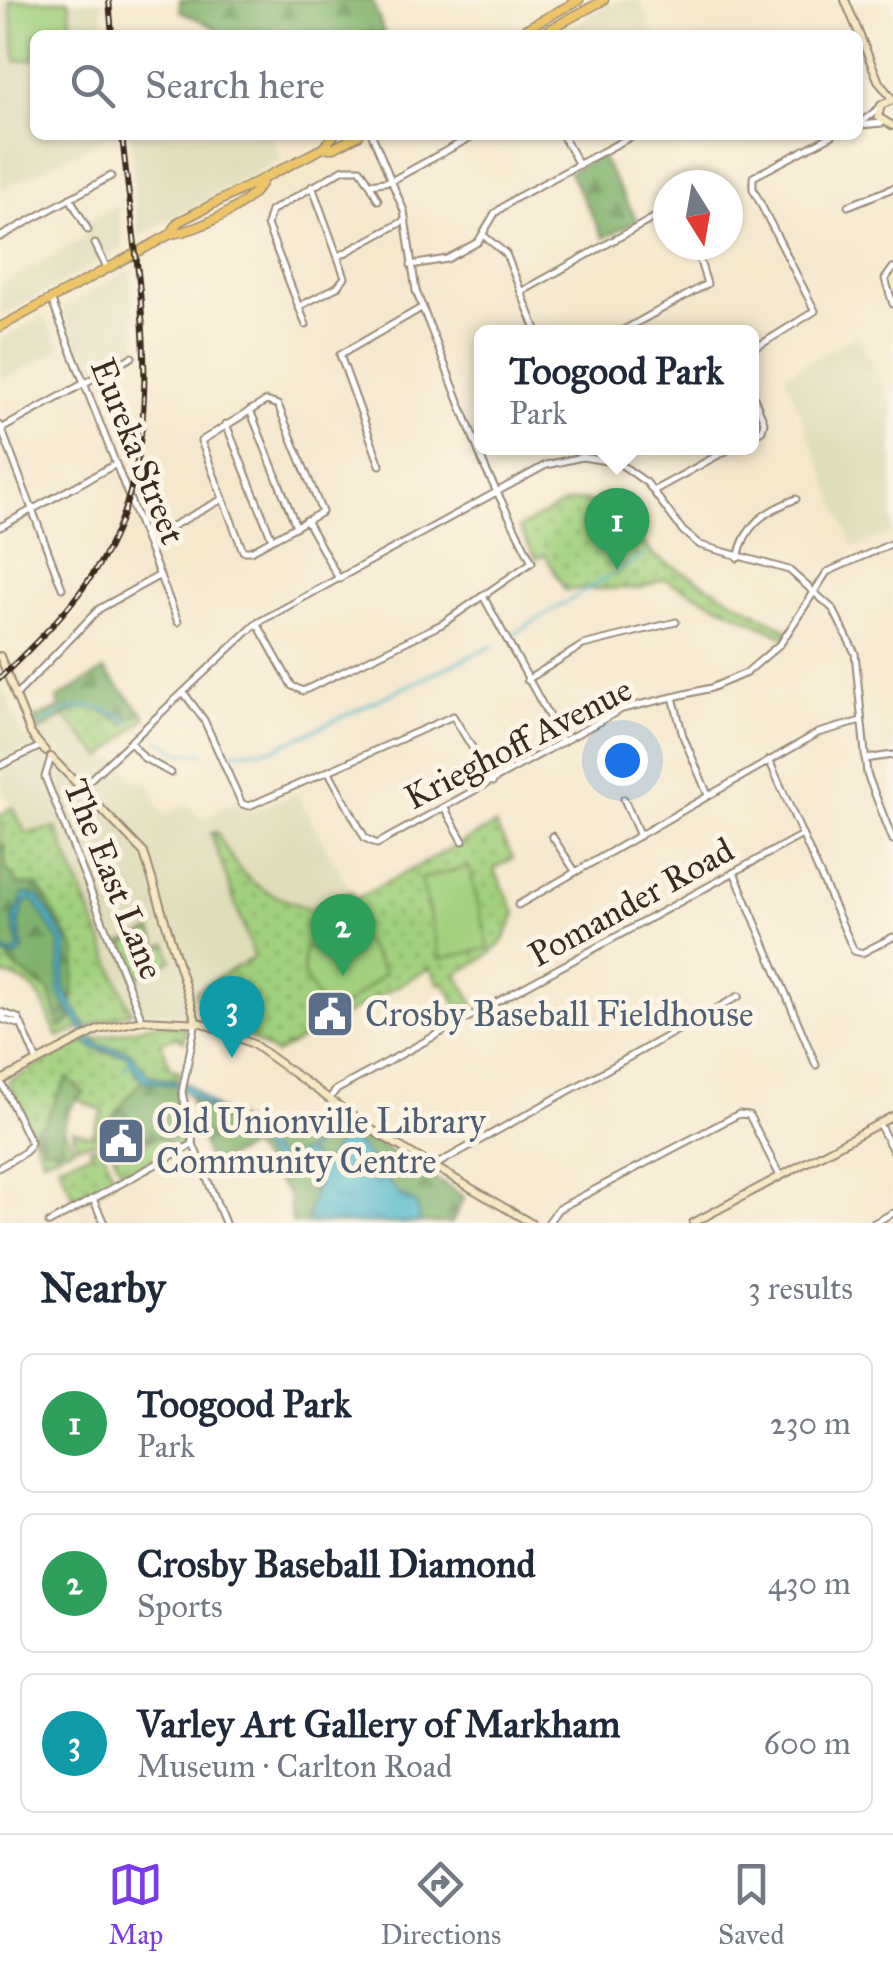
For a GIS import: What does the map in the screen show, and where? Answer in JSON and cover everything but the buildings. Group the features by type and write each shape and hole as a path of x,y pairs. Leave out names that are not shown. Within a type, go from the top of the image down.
{"main road":[{"path":"523,30 579,0"},
{"path":"549,30 604,0"},
{"path":"849,1 860,30"},
{"path":"863,39 879,82 893,100 879,107"},
{"path":"879,82 879,107 889,126"},
{"path":"0,327 171,234 186,232 255,195 262,182 323,148 330,140"},
{"path":"323,148 334,148 349,140"},
{"path":"0,656 16,696 46,751 144,853 196,1021"},
{"path":"0,1081 98,1030 142,1020 196,1021 253,1044 328,1100 431,1168 531,1223"},
{"path":"692,1223 893,1116"}],"street":[{"path":"863,121 879,107"},
{"path":"863,125 889,126"},
{"path":"374,140 406,220 411,266 423,308 474,436"},
{"path":"370,184 391,181 467,140"},
{"path":"565,140 579,165"},
{"path":"411,266 446,258 483,236 501,208 625,140"},
{"path":"759,346 815,311 753,189 753,176 824,140"},
{"path":"306,324 266,220 271,212 312,186 355,166 378,200"},
{"path":"0,237 111,176"},
{"path":"298,307 342,282 345,270 312,186"},
{"path":"848,206 893,188"},
{"path":"70,198 88,230"},
{"path":"522,292 653,218"},
{"path":"338,256 406,220"},
{"path":"483,236 506,254 534,325"},
{"path":"95,244 107,268"},
{"path":"633,325 707,284 700,260"},
{"path":"893,268 884,279 893,304"},
{"name":"Eureka Street","path":"50,299 178,622"},
{"path":"380,465 340,355 423,308"},
{"path":"62,588 0,428 132,357"},
{"path":"266,401 278,405 322,512 243,551 201,442 226,424 266,401"},
{"path":"250,410 296,526"},
{"path":"226,424 272,539"},
{"path":"257,622 292,686 302,692 431,630 532,562 482,455"},
{"path":"608,460 609,455"},
{"path":"654,492 719,455"},
{"path":"81,788 257,622 556,461 582,456 630,469 654,492 688,536 715,552 778,566 813,588 833,608 852,641 860,676 864,759 893,840"},
{"path":"0,527 116,464"},
{"path":"738,558 752,524 772,508 796,499"},
{"path":"146,540 221,500"},
{"path":"306,520 338,579"},
{"name":"Krieghoff Avenue","path":"328,772 365,838 374,844 622,709 723,684 754,667 781,642 813,588 838,565 893,543"},
{"path":"16,696 99,609 160,574"},
{"path":"482,596 563,742"},
{"path":"527,680 584,645 676,622"},
{"path":"184,693 204,720 242,804 255,806 453,716 493,782"},
{"path":"673,697 683,736 708,795"},
{"path":"518,904 824,729 861,721"},
{"path":"131,743 144,758 171,773"},
{"path":"0,766 46,751"},
{"name":"The East Lane","path":"46,751 45,777 142,1020"},
{"path":"864,759 893,756"},
{"path":"769,760 854,951 862,953 893,936"},
{"path":"624,799 640,836"},
{"path":"444,808 463,841"},
{"path":"552,836 575,872"},
{"name":"Pomander Road","path":"328,1100 336,1090 802,836"},
{"path":"734,872 816,1065"},
{"path":"431,1168 739,996"},
{"path":"196,1021 182,1092 193,1144 225,1223"},
{"path":"22,1025 37,1061"},
{"path":"0,1081 31,1143 25,1152 0,1167"},
{"path":"548,1223 558,1209 739,1114 749,1115 780,1176"},
{"path":"879,1124 893,1151"},
{"path":"49,1223 193,1144"},
{"path":"93,1199 104,1223"},
{"path":"874,1223 893,1213"}],"shaded area":[{"path":"0,0 101,0 104,30 30,30 30,140 103,140 0,190"},
{"path":"619,0 640,0 652,30 564,30"},
{"path":"131,140 272,140 281,158 138,237"},
{"path":"119,205 123,248 0,317 0,284 86,237 83,223"},
{"path":"130,269 137,347 88,374 62,308"},
{"path":"45,316 62,350 0,381 0,340"},
{"path":"858,335 893,406 893,532 853,547 785,374"},
{"path":"0,682 24,739 64,716 103,758 120,760 133,776 150,784 163,816 187,804 203,819 235,803 249,812 296,794 351,892 311,909 267,894 236,871 217,832 211,834 255,957 195,991 185,1015 131,1012 54,819 56,828 26,833 0,786 0,771 31,757 28,751 0,763"}],"green space":[{"path":"10,0 69,0 72,30 30,30 30,60 16,61"},
{"path":"180,0 372,0 383,30 216,30 180,11"},
{"path":"600,155 637,220 604,238 569,172"},
{"path":"585,500 625,518 653,555 789,631 785,637 664,579 641,588 565,590 545,555 536,559 519,528 565,503"},
{"path":"104,670 141,711 125,724 101,710 81,709 40,731 32,720 60,708 57,699"},
{"path":"95,707 125,723 141,711 146,717 103,758 64,716 76,708"},
{"path":"12,807 26,833 56,828 131,1012 58,1037 33,989 0,974 0,815"},
{"path":"495,825 513,858 494,869 516,913 494,951 457,974 477,1010 464,1018 444,982 439,984 430,968 275,1054 229,1024 200,1014 195,991 254,957 211,833 217,832 235,863 253,883 311,909 351,892 356,899"},
{"path":"0,844 5,847 6,868 19,885 38,885 77,953 70,1021 60,1027 50,992 12,965 0,943"},
{"path":"469,867 489,948 440,959 421,879"},
{"path":"152,931 159,947 167,944 172,960 135,978 122,943"},
{"path":"338,934 364,941 385,973 328,1020 303,973 304,950"},
{"path":"154,1024 186,1027 184,1041 177,1037 161,1042 171,1069 180,1071 178,1081 149,1076 120,1048 102,1047 93,1039"},
{"path":"85,1040 104,1053 126,1055 142,1080 112,1119 137,1135 182,1139 183,1133 182,1146 123,1174 105,1141 77,1145 72,1130 92,1136 103,1111 76,1099 84,1093 67,1078 55,1102 54,1150 61,1147 62,1126 74,1147 43,1159 9,1082"},
{"path":"67,1078 84,1093 69,1111 61,1148 44,1148 33,1130 44,1123"},
{"path":"172,1078 178,1081 182,1139 167,1142 159,1136 150,1141 137,1135 125,1138 123,1125 111,1119 142,1080 152,1083"},
{"path":"189,1096 236,1129 292,1140 306,1138 321,1126 326,1111 464,1197 452,1223 292,1223 289,1196 250,1147 209,1165"},
{"path":"101,1145 115,1180 77,1203 58,1164 92,1153 90,1148"}],"water":[{"path":"24,894 39,896 67,942 64,989 96,1044 129,1051 149,1076 189,1085 214,1107 247,1125 280,1161 304,1152 324,1130 345,1136 364,1152 398,1193 416,1204 420,1223 306,1223 316,1184 313,1180 339,1141 334,1133 323,1134 307,1155 317,1160 308,1177 269,1161 253,1138 176,1086 142,1080 126,1055 92,1048 59,993 60,942 33,899 24,903 19,925 23,951 16,957 0,955 0,951 14,953 19,947 13,921"}],"waterway":[{"path":"510,636 644,555"},
{"path":"232,752 274,749 492,646"},
{"path":"40,725 64,711 85,707 107,711 132,723"},
{"path":"159,739 181,753 204,753"},
{"path":"124,1071 132,1060"}],"railway":[{"path":"109,0 112,30"},
{"path":"0,678 66,609 100,563 123,514 137,463 144,353 123,140"}],"place":[{"name":"Toogood Park","path":"617,570"},
{"name":"Crosby Baseball Diamond","path":"343,976"},
{"name":"Crosby Baseball Fieldhouse","path":"330,1014"},
{"name":"Varley Art Gallery of Markham","path":"232,1058"},
{"name":"Old Unionville Library Community Centre","path":"121,1141"}]}
